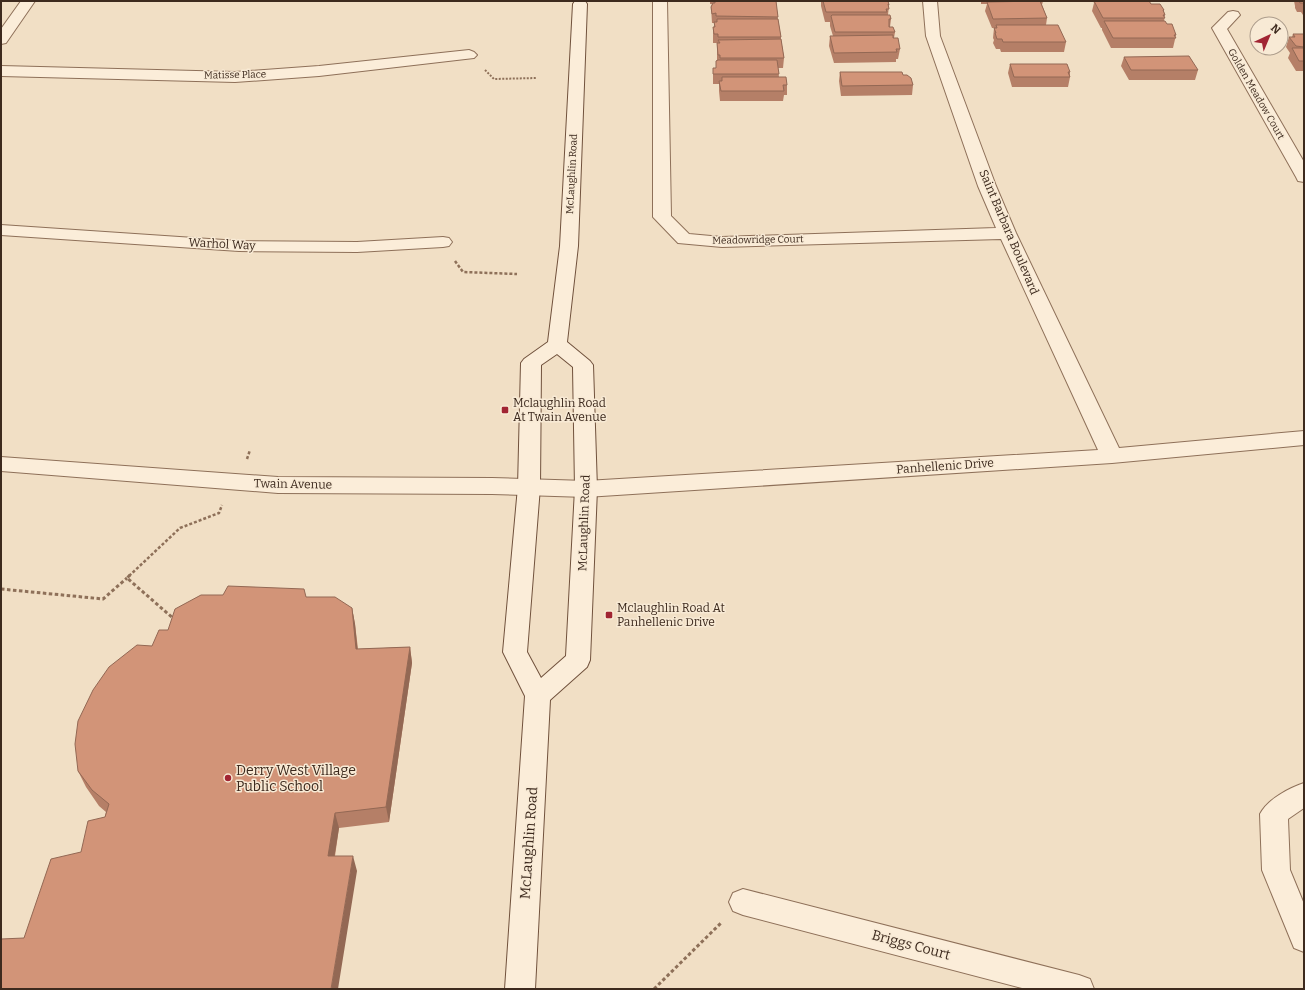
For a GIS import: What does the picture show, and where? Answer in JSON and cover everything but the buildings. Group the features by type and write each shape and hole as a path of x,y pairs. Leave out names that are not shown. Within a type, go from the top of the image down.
{"street":[{"path":"1,40 28,1"},
{"name":"Meadowridge Court","path":"660,1 662,217 684,239 722,242 1007,233"},
{"name":"Saint Barbara Boulevard","path":"930,1 933,36 987,186 1007,233 1112,456"},
{"name":"McLaughlin Road","path":"520,989 538,696 578,660 586,489 583,365 557,344 569,246 580,2"},
{"name":"Golden Meadow Court","path":"1233,15 1219,28 1304,177"},
{"name":"Matisse Place","path":"1,71 235,76 319,71 469,55"},
{"name":"Warhol Way","path":"1,230 239,246 357,247 443,242"},
{"path":"538,696 515,652 529,487 531,363 557,344"},
{"name":"Panhellenic Drive","path":"586,489 1112,456 1304,438"},
{"name":"Twain Avenue","path":"1,464 278,485 529,487 586,489"},
{"path":"1304,794 1274,814 1276,870 1304,939"},
{"name":"Briggs Court","path":"743,902 1079,989"}],"path":[{"path":"469,55 494,79 537,78"},
{"path":"443,242 464,272 517,274"},
{"path":"1,589 103,599 180,528 219,513 233,482 246,462 250,450"},
{"path":"127,578 175,620"},
{"path":"654,989 743,902"}],"place":[{"name":"Mclaughlin Road At Twain Avenue","path":"505,410"},
{"name":"Mclaughlin Road At Panhellenic Drive","path":"609,615"},
{"name":"Derry West Village Public School","path":"228,778"}]}
